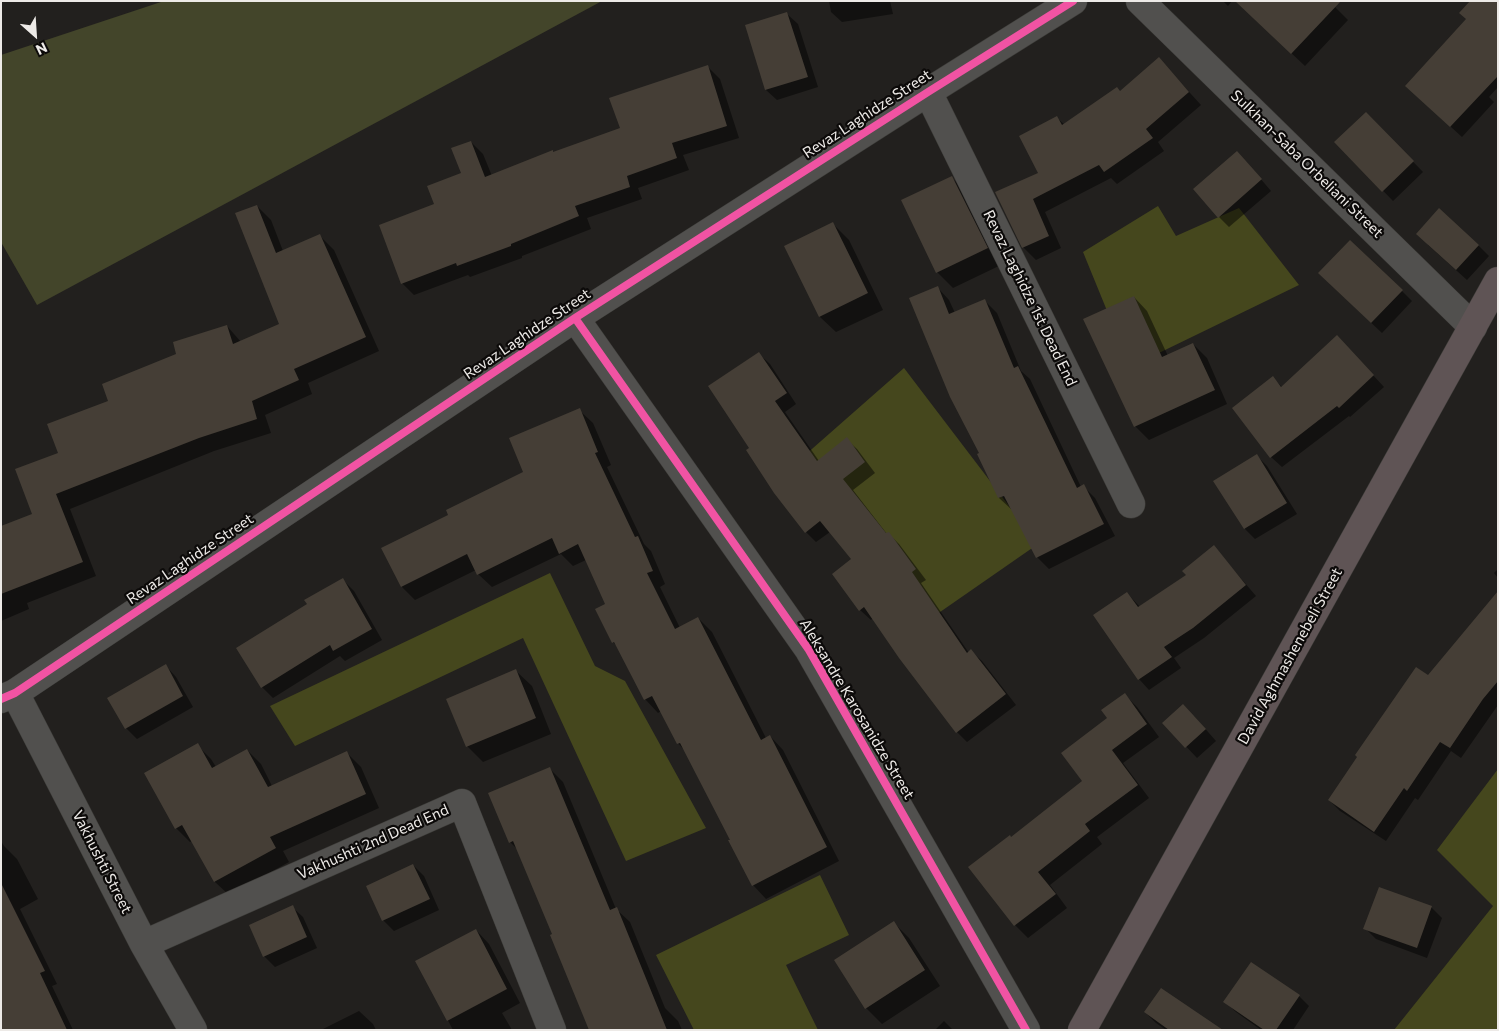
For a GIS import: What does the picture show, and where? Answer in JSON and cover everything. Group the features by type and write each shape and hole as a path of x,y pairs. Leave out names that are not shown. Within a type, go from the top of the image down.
{"main road":[{"name":"David Aghmashenebeli Street","path":"1082,1030 1498,281"}],"street":[{"name":"Revaz Laghidze Street","path":"8,696 575,318 1074,1"},
{"name":"Sulkhan-Saba Orbeliani Street","path":"1140,1 1473,326"},
{"name":"Revaz Laghidze 1st Dead End","path":"928,92 1132,504"},
{"name":"Aleksandre Karosanidze Street","path":"575,318 809,650 1026,1030"},
{"name":"Vakhushti Street","path":"8,696 193,1030"},
{"name":"Vakhushti 2nd Dead End","path":"144,944 462,803 552,1030"}],"green space":[{"path":"164,1 602,1 37,305 1,242 1,55"},
{"path":"1158,206 1176,236 1239,208 1299,285 1130,367 1083,252"},
{"path":"904,368 1038,544 930,619 796,463"},
{"path":"550,573 595,666 625,681 706,828 626,861 523,638 295,746 270,706"},
{"path":"1498,769 1498,1030 1394,1030 1493,906 1437,850"},
{"path":"820,875 849,935 786,965 818,1030 694,1030 656,955"}],"building":[{"path":"1235,1 1341,1 1291,54"},
{"path":"1470,1 1498,1 1498,76 1450,127 1405,86 1466,19 1459,13"},
{"path":"787,12 808,77 765,90 745,25"},
{"path":"1159,57 1189,92 1146,129 1153,138 1104,172 1099,165 1033,199 1049,236 1022,248 995,192 1038,173 1019,136 1057,116 1062,125 1117,87 1120,91"},
{"path":"708,65 727,126 672,143 677,158 627,176 630,187 575,206 579,216 511,244 511,246 457,266 456,263 401,284 379,225 434,204 427,186 461,173 451,148 471,141 485,177 553,150 553,152 620,128 609,98"},
{"path":"1366,112 1414,161 1382,192 1334,142"},
{"path":"1237,151 1262,179 1218,218 1193,189"},
{"path":"952,176 988,248 936,273 901,200"},
{"path":"257,205 276,253 320,234 366,337 294,369 299,380 252,401 257,419 199,438 56,494 83,562 1,594 1,526 32,514 15,469 58,453 47,424 108,401 102,384 176,354 173,342 227,325 233,344 279,324 235,213"},
{"path":"1439,208 1479,245 1456,270 1416,234"},
{"path":"833,222 868,293 819,317 784,246"},
{"path":"1350,240 1403,290 1371,323 1318,273"},
{"path":"938,286 949,314 985,299 1014,368 1018,366 1077,488 1084,484 1104,524 1036,558 1004,496 998,498 977,454 979,453 950,397 909,298"},
{"path":"1134,296 1162,357 1193,343 1215,390 1134,427 1083,319"},
{"path":"1337,335 1374,375 1339,408 1337,406 1270,458 1232,408 1273,376 1281,387"},
{"path":"759,352 787,393 775,401 817,461 847,437 865,462 843,479 886,533 889,532 916,569 912,572 967,653 971,649 1006,694 956,733 899,658 864,607 859,611 832,574 851,559 820,521 805,533 774,493 746,450 749,448 708,386"},
{"path":"580,408 598,452 595,453 635,537 638,536 653,571 647,573 675,629 698,617 761,740 770,735 827,847 752,886 680,743 677,744 652,696 644,700 614,642 612,643 595,609 605,604 578,544 559,554 552,538 477,575 467,554 401,587 381,548 448,515 446,510 523,472 509,438"},
{"path":"1257,454 1287,503 1244,529 1213,481"},
{"path":"1214,545 1246,585 1193,628 1164,647 1172,657 1138,680 1093,615 1127,592 1138,607 1186,575 1182,571"},
{"path":"343,578 372,629 333,651 330,645 261,688 236,648 307,604 304,600"},
{"path":"1498,591 1498,681 1483,699 1450,748 1440,742 1407,791 1404,788 1374,832 1328,800 1357,757 1355,755 1416,667 1428,675"},
{"path":"166,664 183,696 125,729 107,698"},
{"path":"516,669 536,718 466,747 446,699"},
{"path":"1125,693 1147,724 1112,750 1138,785 1085,824 1090,831 1038,872 1056,894 1014,926 968,867 1010,835 1011,837 1082,781 1061,753 1107,718 1101,710"},
{"path":"1183,704 1206,729 1185,748 1162,723"},
{"path":"198,743 212,768 247,749 268,787 347,751 366,794 270,837 276,848 214,882 182,825 175,829 144,773"},
{"path":"550,767 610,910 617,907 667,1030 589,1030 513,841 509,843 488,793"},
{"path":"413,864 430,899 382,921 366,886"},
{"path":"1,883 45,971 40,973 67,1030 1,1030"},
{"path":"1379,887 1432,906 1417,948 1363,929"},
{"path":"293,905 307,937 263,957 249,925"},
{"path":"894,921 925,970 865,1009 834,960"},
{"path":"476,929 507,989 447,1021 415,961"},
{"path":"1251,962 1300,995 1276,1030 1264,1030 1223,1002"},
{"path":"1161,988 1223,1030 1169,1030 1144,1012"}],"cycle path":[{"path":"1,699 15,693 575,318 1073,1"},
{"path":"575,318 809,650 1026,1030"}]}
